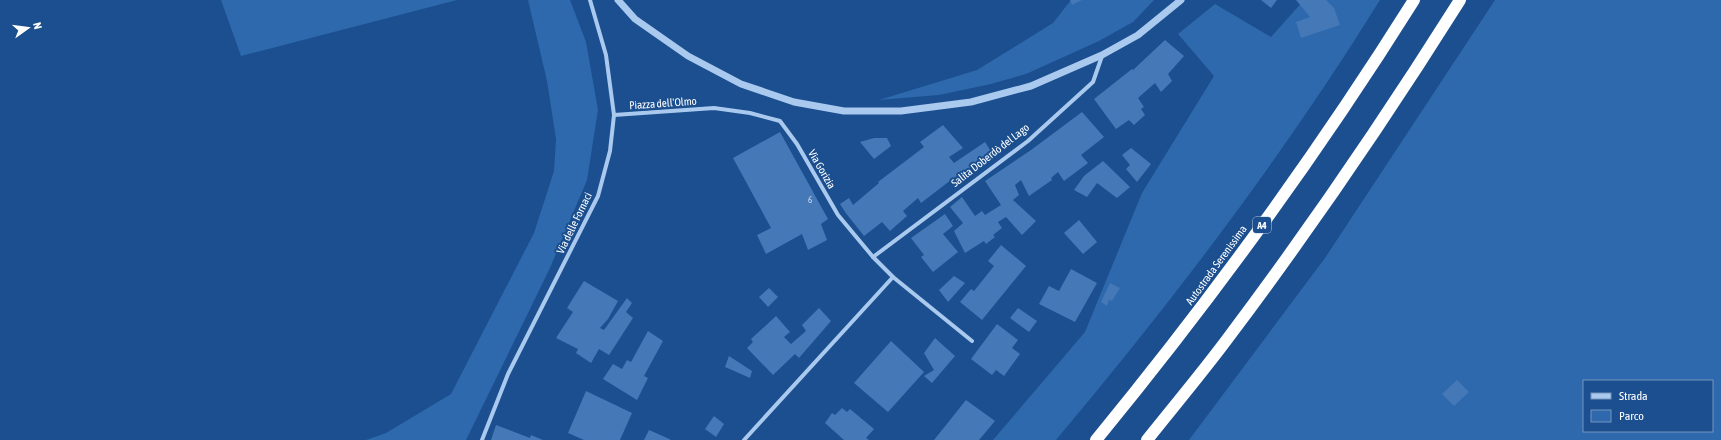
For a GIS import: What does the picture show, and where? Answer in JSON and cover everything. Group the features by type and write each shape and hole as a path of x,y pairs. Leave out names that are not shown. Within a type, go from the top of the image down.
{"highway":[{"name":"Autostrada Serenissima","path":"1096,440 1194,316 1283,195 1385,46 1414,0"},
{"path":"1147,440 1228,339 1318,215 1418,67 1460,0"}],"street":[{"name":"Via delle Fornaci","path":"482,440 508,374 598,196 610,151 614,114 606,55 590,0"},
{"path":"618,0 635,19 682,52 741,84 794,102 844,111 901,112 971,102 1032,86 1102,55 1138,35 1180,0"},
{"name":"Salita Doberdò del Lago","path":"873,257 1028,141 1094,82 1102,55"},
{"name":"Piazza dell'Olmo","path":"614,114 714,108"},
{"name":"Via Gorizia","path":"714,108 750,112 780,121 797,144 838,215 873,257 893,277 972,341"},
{"path":"744,440 893,277"}],"green space":[{"path":"221,0 457,0 241,56"},
{"path":"528,0 570,0 586,42 598,110 587,180 550,268 466,440 366,440 386,433 451,394 534,233 554,171 556,139 547,81"},
{"path":"1071,0 1154,0 1133,22 1099,41 1026,74 991,84 939,95 879,100 977,70 1053,23"},
{"path":"1304,0 1380,0 1305,115 1226,226 1185,281 1100,388 1056,440 993,440 1085,332 1142,193 1214,76 1178,34 1215,4 1271,37"},
{"path":"1495,0 1721,0 1721,440 1189,440 1325,258"}],"building":[{"path":"1070,0 1082,0 1072,5"},
{"path":"1261,0 1277,0 1271,8"},
{"path":"1296,0 1326,0 1334,8 1340,25 1301,38 1296,22 1310,17"},
{"path":"1165,40 1184,56 1168,74 1172,81 1161,92 1155,83 1138,98 1144,107 1141,109 1145,115 1134,125 1129,120 1116,129 1094,99 1132,69 1133,70"},
{"path":"1082,112 1104,137 1081,155 1088,163 1064,181 1058,172 1051,178 1052,180 1029,196 1021,180 1015,185 1019,195 1013,200 1036,221 1022,235 1006,217 998,222 1002,228 993,235 995,237 986,244 984,241 965,253 954,231 963,223 950,207 962,197 975,216 982,211 985,215 1001,205 985,181 1031,150"},
{"path":"943,125 963,148 949,157 954,163 985,142 992,153 951,180 921,203 918,198 903,211 907,216 890,231 882,222 864,236 840,204 849,198 853,205 879,183 878,182 924,147 920,142"},
{"path":"780,132 828,219 821,224 827,240 808,250 802,234 766,254 757,235 771,228 733,158"},
{"path":"874,138 887,138 891,146 874,159 860,142"},
{"path":"1131,148 1151,164 1137,182 1126,169 1130,165 1122,155"},
{"path":"1103,161 1130,187 1117,198 1097,183 1087,197 1074,190 1084,176"},
{"path":"945,214 953,226 943,234 958,252 933,272 921,257 924,255 911,238"},
{"path":"1079,220 1097,242 1083,254 1064,233"},
{"path":"1001,245 1026,266 982,320 960,302 971,289 974,291 994,266 988,261"},
{"path":"1071,269 1097,283 1075,322 1039,304 1049,286 1059,291"},
{"path":"954,276 965,283 948,302 939,290"},
{"path":"584,281 618,301 608,319 600,328 604,330 627,298 632,303 626,312 633,318 609,355 599,349 591,363 576,353 578,349 556,338 573,312 567,308"},
{"path":"1110,283 1120,288 1112,301 1109,300 1107,306 1101,302"},
{"path":"769,288 778,297 768,307 759,297"},
{"path":"819,308 831,321 799,358 795,354 773,375 747,348 753,342 751,339 776,316 790,332 784,337 791,344 806,331 802,325"},
{"path":"1018,308 1037,321 1029,332 1010,318"},
{"path":"997,324 1018,340 1012,348 1020,354 1004,376 996,370 992,375 971,359"},
{"path":"648,331 663,341 644,376 648,378 637,400 603,379 613,364 622,369 627,360 631,362"},
{"path":"935,338 955,356 932,383 924,376 934,370 924,353"},
{"path":"891,341 924,372 888,412 854,383"},
{"path":"729,356 752,371 750,378 725,367"},
{"path":"1457,380 1469,392 1454,406 1442,394"},
{"path":"586,391 632,413 620,440 584,440 568,433"},
{"path":"966,400 995,421 979,440 934,440"},
{"path":"842,408 847,412 850,409 874,429 866,438 869,440 844,440 825,423 832,413 835,415"},
{"path":"714,416 724,424 716,437 705,429"},
{"path":"496,425 530,438 531,435 543,440 491,440"},
{"path":"649,430 665,437 671,440 644,440"}]}
